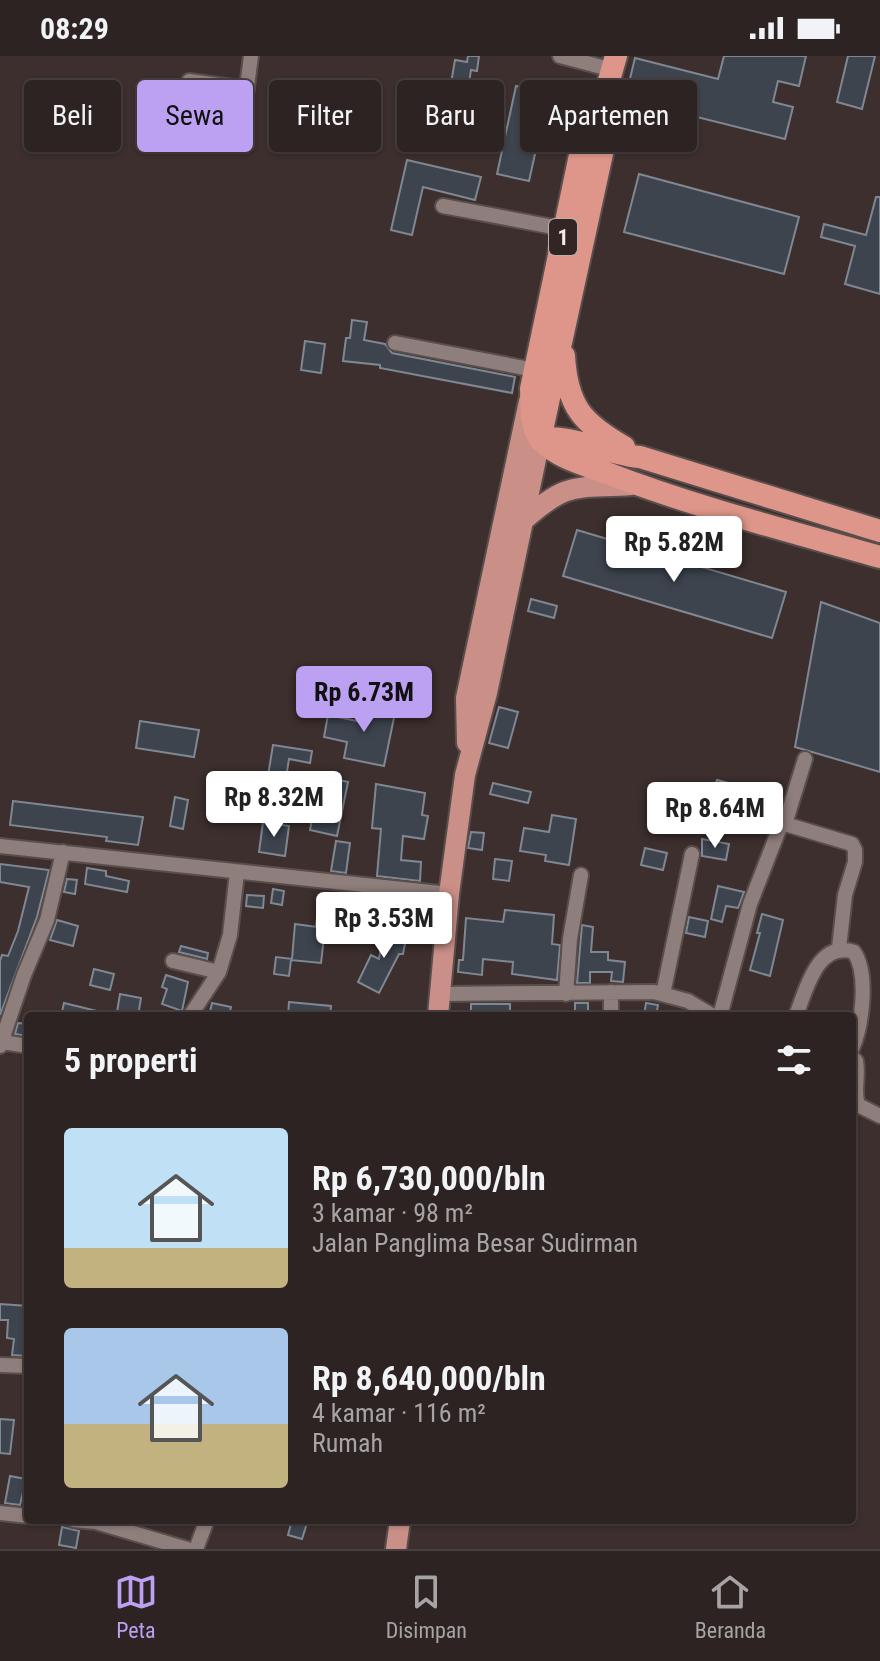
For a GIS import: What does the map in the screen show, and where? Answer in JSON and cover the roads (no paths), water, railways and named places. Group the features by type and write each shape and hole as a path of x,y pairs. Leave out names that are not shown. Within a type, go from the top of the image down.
{"highway":[{"name":"1","path":"533,379 585,131 612,72"},
{"name":"1","path":"612,72 606,135 540,440 557,437 619,455 640,457 880,531"},
{"name":"1","path":"562,335 565,371 575,408 601,434 640,457"},
{"path":"533,379 532,419 540,440 575,461 631,485 880,557"}],"main road":[{"path":"467,763 466,698 533,379"},
{"path":"511,485 522,462 540,440"},
{"path":"438,1012 449,894 467,763 487,693 540,440"},
{"path":"524,520 546,500 573,488 631,485"},
{"path":"396,1549 399,1524"}],"street":[{"path":"248,80 251,56"},
{"path":"560,56 612,72"},
{"path":"443,206 564,229"},
{"path":"395,343 533,379"},
{"path":"721,1012 750,904 780,827 785,824 805,759"},
{"path":"785,824 852,844 855,850 855,862 845,895 839,948"},
{"path":"0,846 449,894"},
{"path":"24,1046 1,1044 6,1009 47,920 63,852"},
{"path":"663,994 692,854"},
{"path":"193,1012 219,972 230,935 237,872"},
{"path":"566,994 570,939 581,875"},
{"path":"798,1012 816,968 832,950 839,948 854,952 860,964 862,1005 856,1037"},
{"path":"173,961 219,972"},
{"path":"611,992 611,1012"},
{"path":"439,994 663,994 688,1001 706,1012"},
{"path":"856,1061 856,1098"},
{"path":"856,1110 880,1116"},
{"path":"0,1365 24,1366"},
{"path":"0,1513 24,1516"},
{"path":"103,1524 187,1549"},
{"path":"196,1549 205,1524"}]}
